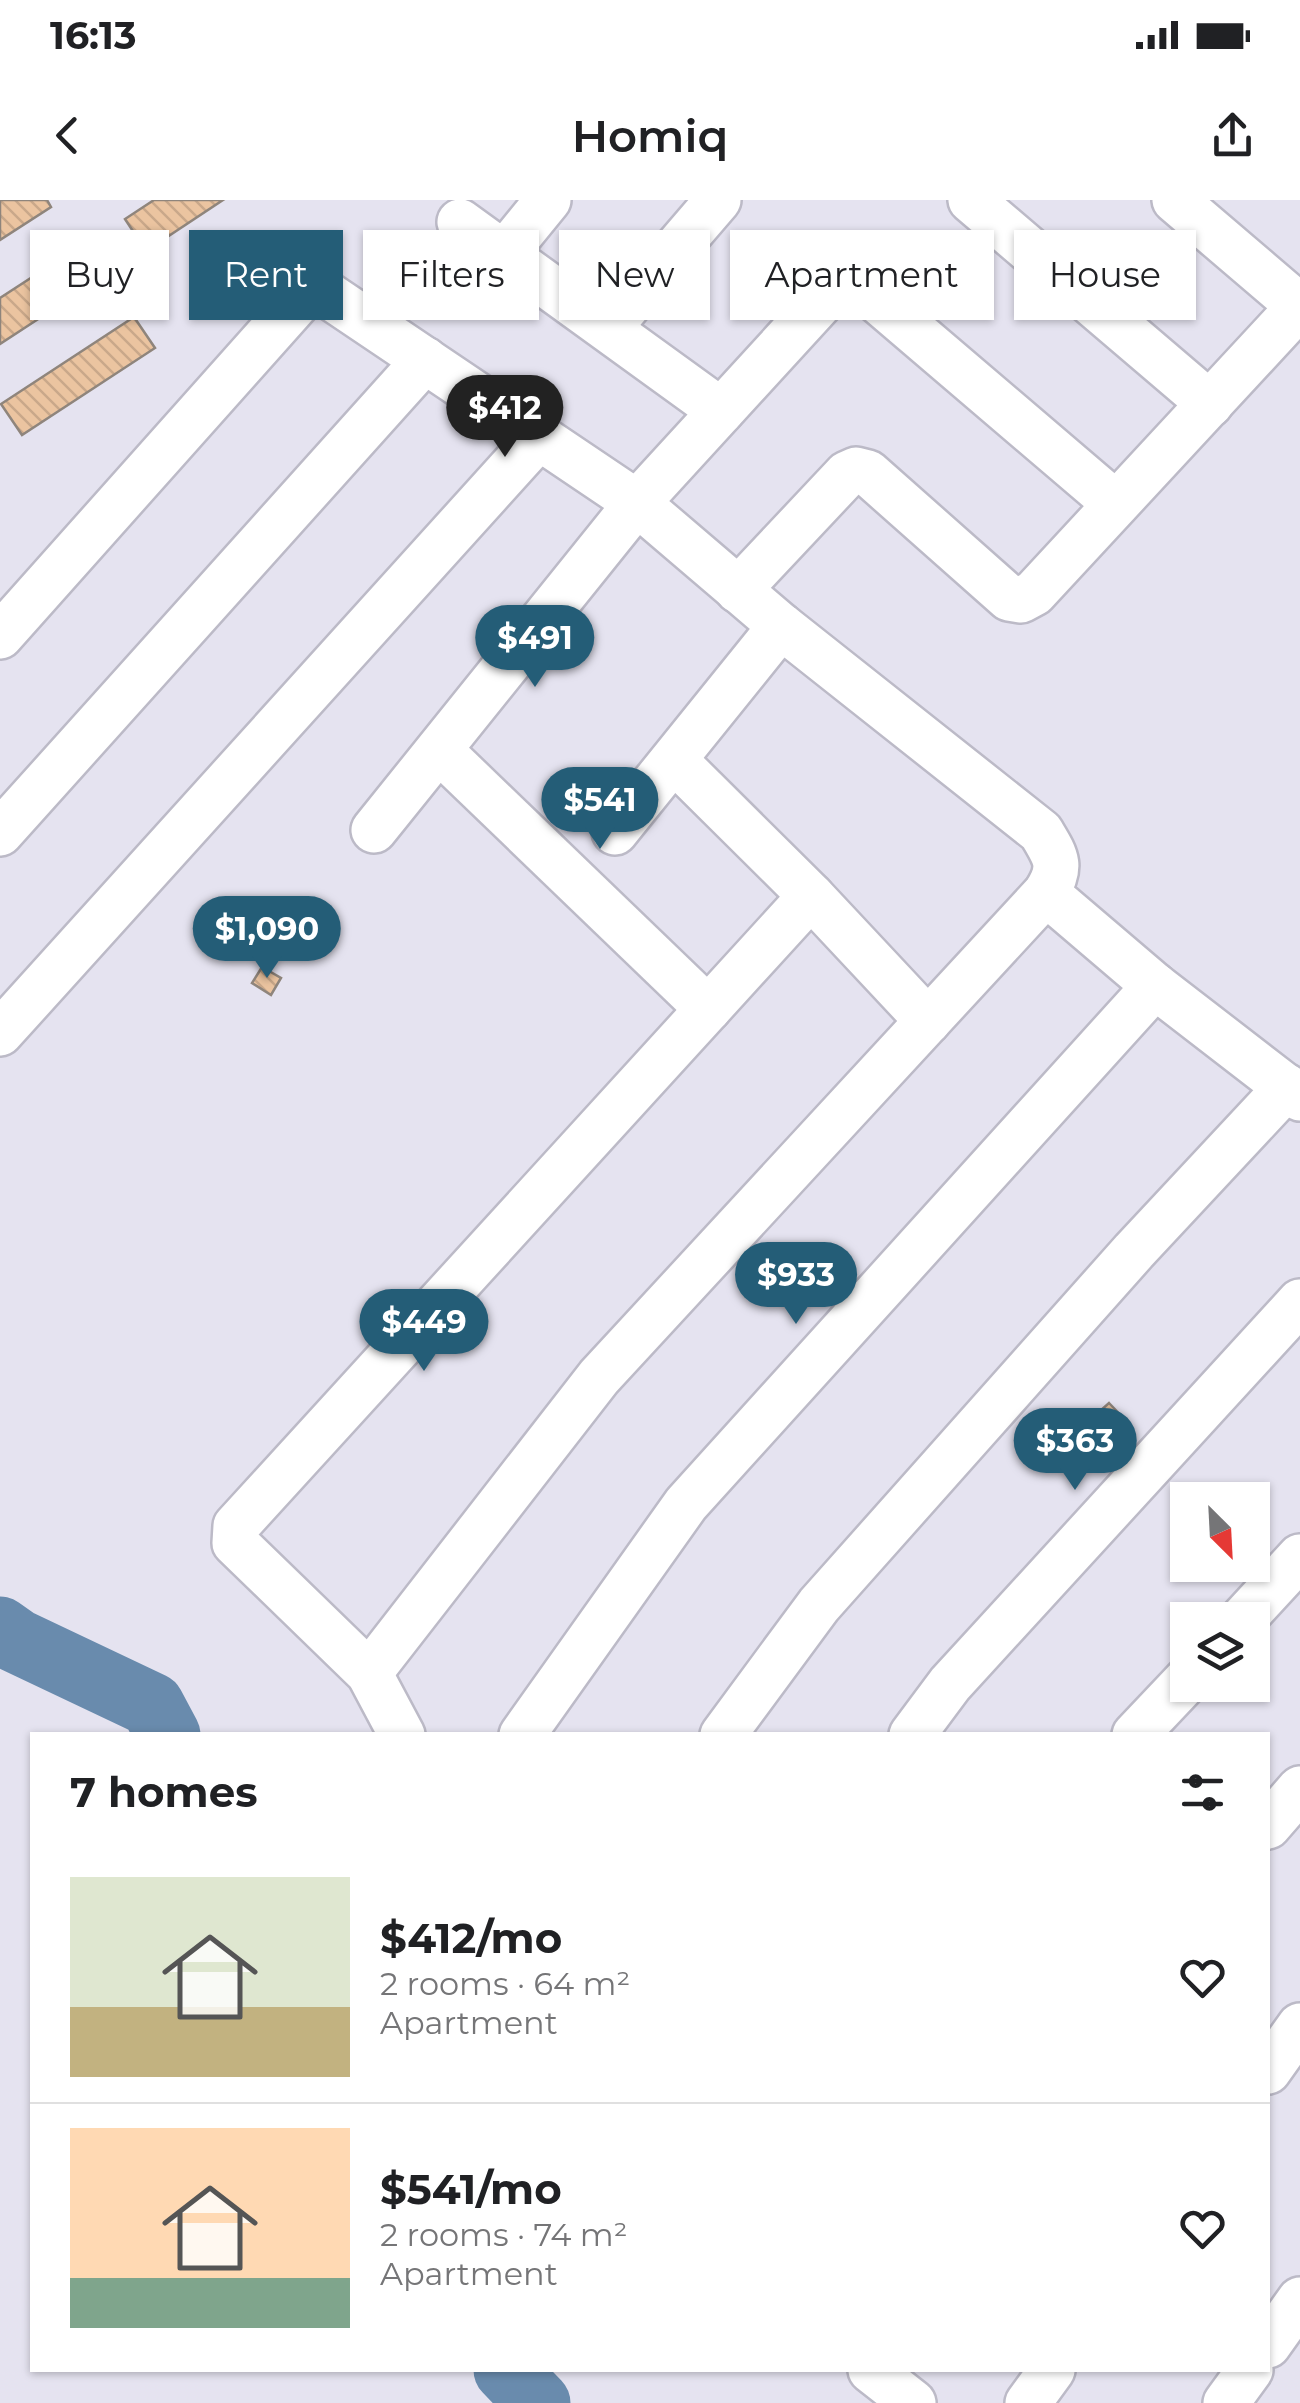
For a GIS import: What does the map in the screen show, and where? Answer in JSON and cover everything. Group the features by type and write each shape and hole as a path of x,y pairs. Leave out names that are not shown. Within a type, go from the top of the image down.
{"street":[{"path":"524,230 548,200"},
{"path":"608,328 718,200"},
{"path":"970,200 1210,404"},
{"path":"738,590 847,474 856,470 868,473 1009,598 1021,600 1034,592 1300,306 1174,200"},
{"path":"460,222 471,230"},
{"path":"539,279 721,411"},
{"path":"374,830 636,503 831,290 848,284 863,288 1116,504"},
{"path":"0,636 313,285 636,503 781,626 1040,832 1055,856 1057,876 1046,893 599,1377 369,1673"},
{"path":"0,833 425,360"},
{"path":"0,1033 539,437"},
{"path":"615,832 781,626"},
{"path":"439,750 708,1009"},
{"path":"675,761 811,896 928,1021"},
{"path":"725,1732 819,1605 1134,1251 1293,1092 1155,986 1046,893"},
{"path":"400,1732 369,1673 235,1543 236,1526 811,896"},
{"path":"524,1732 686,1504 1155,986"},
{"path":"914,1732 950,1684 1300,1302"},
{"path":"1259,1602 1300,1557"},
{"path":"1139,1732 1170,1698"},
{"path":"1270,1824 1300,1789"},
{"path":"1270,2068 1300,2026"},
{"path":"1270,2342 1300,2300"},
{"path":"873,2372 912,2403"},
{"path":"1028,2403 1051,2372"},
{"path":"1226,2403 1249,2372"}],"building":[{"path":"0,200 47,200 51,207 0,240"},
{"path":"154,200 223,200 169,236 169,230 132,230 125,219"},
{"path":"30,278 30,320 37,320 0,344 0,298"},
{"path":"129,320 136,320 155,348 22,435 1,404"},
{"path":"262,967 281,978 271,995 252,983"},
{"path":"1109,1403 1126,1421 1108,1437 1091,1419"}],"waterway":[{"path":"0,1629 17,1641 152,1705 166,1732"},
{"path":"508,2372 538,2403"}]}
